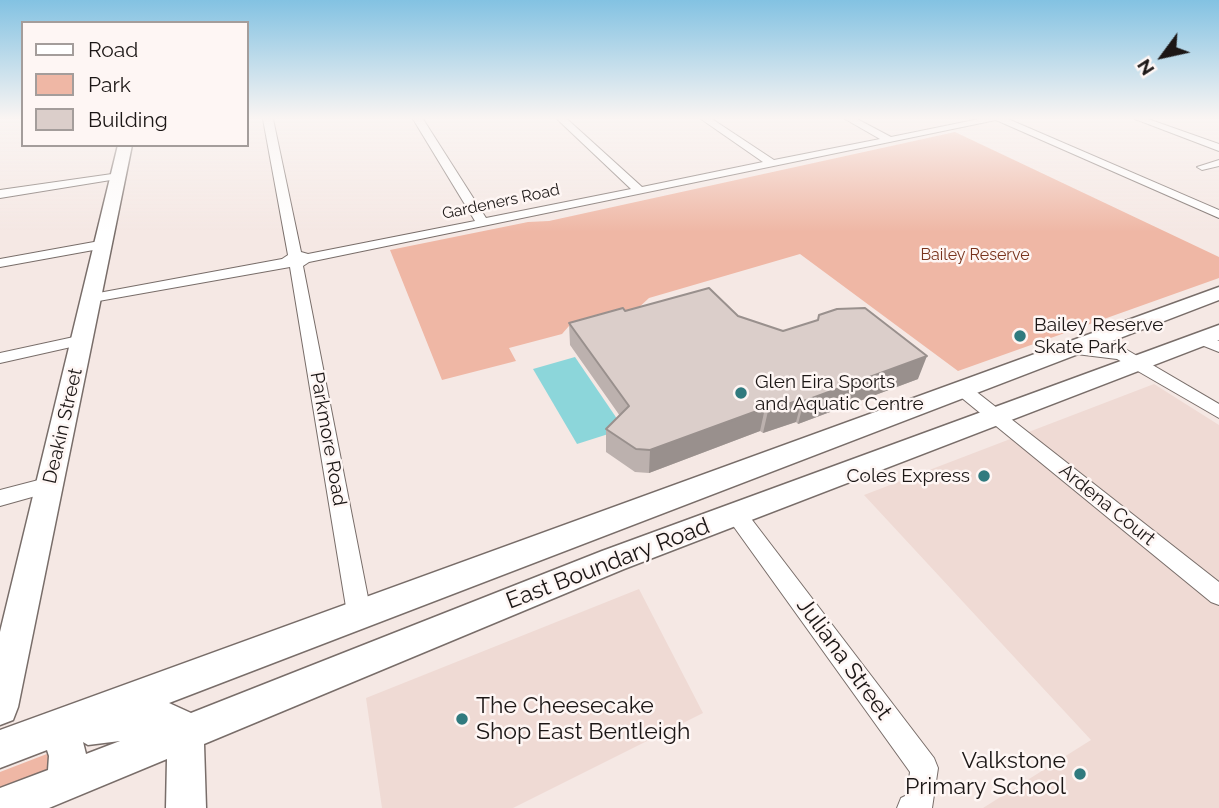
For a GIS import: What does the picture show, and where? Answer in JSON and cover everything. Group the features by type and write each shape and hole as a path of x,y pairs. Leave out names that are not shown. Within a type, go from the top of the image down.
{"main road":[{"name":"Deakin Street","path":"0,707 123,157"},
{"name":"East Boundary Road","path":"0,749 1219,293"},
{"name":"East Boundary Road","path":"1,808 577,574 995,416 1213,339"},
{"path":"66,782 68,756 59,727 96,726 154,719 173,722 184,734 186,808"}],"street":[{"name":"Parkmore Road","path":"275,157 359,613"},
{"path":"441,157 483,224"},
{"path":"603,157 640,191"},
{"path":"762,157 773,164"},
{"name":"Gardeners Road","path":"93,298 296,261 809,157"},
{"path":"1087,157 1219,214"},
{"path":"1202,167 1219,163"},
{"path":"0,194 119,176"},
{"path":"0,262 105,244"},
{"path":"0,358 83,340"},
{"path":"1074,349 1121,354 1219,412"},
{"name":"Ardena Court","path":"963,390 1219,594"},
{"path":"0,498 50,485"},
{"name":"Juliana Street","path":"736,514 924,768 920,803 911,808"}],"shaded area":[{"path":"1154,384 1219,425 1219,808 983,808 1091,740 864,495"},
{"path":"639,589 703,713 513,808 382,808 366,698"}],"green space":[{"name":"Bailey Reserve","path":"842,157 1007,157 1219,257 1219,278 958,371 800,254 649,298 635,311 569,326 562,334 509,348 516,361 442,380 390,250 528,222 549,221"},
{"path":"52,752 55,767 0,796 0,772"}],"water":[{"path":"575,357 624,429 577,444 533,369"}],"building":[{"name":"Glen Eira Sports and Aquatic Centre","path":"709,288 738,316 783,331 818,320 819,315 837,309 865,308 927,356 804,401 802,399 768,411 765,408 650,450 636,449 606,429 629,406 569,323"}],"place":[{"name":"Bailey Reserve Skate Park","path":"1020,336"},
{"name":"Glen Eira Sports and Aquatic Centre","path":"741,393"},
{"name":"Coles Express","path":"984,476"},
{"name":"The Cheesecake Shop East Bentleigh","path":"462,719"},
{"name":"Valkstone Primary School","path":"1080,774"}]}
